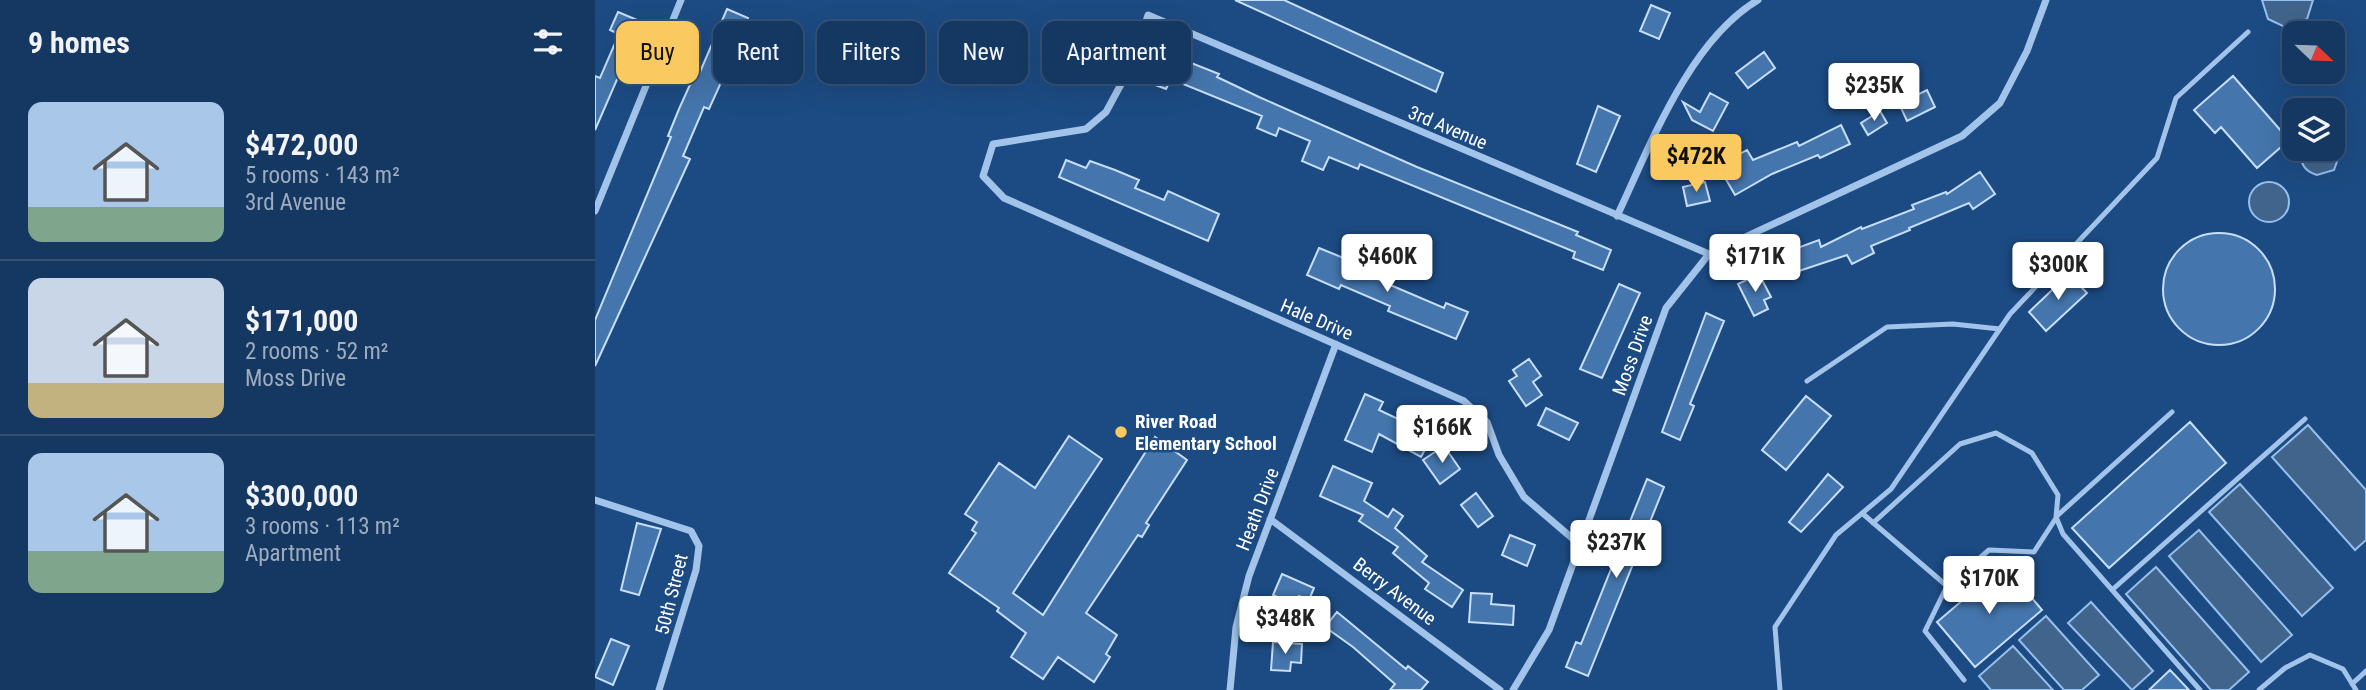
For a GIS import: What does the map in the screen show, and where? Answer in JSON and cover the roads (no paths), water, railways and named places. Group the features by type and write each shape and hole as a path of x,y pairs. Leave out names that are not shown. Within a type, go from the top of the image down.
{"street":[{"path":"595,211 681,0"},
{"path":"1617,216 1659,126 1702,52 1747,6 1758,0"},
{"name":"Moss Drive","path":"1513,690 1549,629 1666,308 1709,254 1962,136 2000,103 2028,51 2046,0"},
{"name":"3rd Avenue","path":"990,184 983,176 993,144 1086,130 1106,112 1132,64 1148,15 1709,254"},
{"name":"Hale Drive","path":"990,184 1004,198 1044,214 1137,260 1464,401 1487,422 1499,455 1524,497 1579,544"},
{"name":"Heath Drive","path":"1230,690 1236,627 1249,576 1336,344"},
{"name":"50th Street","path":"595,500 691,531 699,546 696,570 659,690"},
{"name":"Berry Avenue","path":"1270,519 1500,690"}],"lane":[{"path":"1780,690 1775,627 1836,536 1891,489 2000,329 2157,158 2176,98 2248,32"},
{"path":"1807,381 1887,327 1953,324 2000,329"},
{"path":"1964,680 1925,631 1947,586 1989,550 2034,552 2056,517 2172,412"},
{"path":"2112,590 2305,419"},
{"path":"1873,523 1960,444 1996,433 2032,453 2058,495 2056,517 2063,534 2200,690"},
{"path":"1863,514 1947,586"},
{"path":"2259,690 2285,668 2311,655 2343,669 2354,687 2366,671"}],"water":[{"path":"2262,0 2313,0 2307,19 2303,21 2282,21 2282,26 2268,19"},
{"path":"2337,161 2334,170 2317,175 2309,171 2302,162"},
{"path":"2269,182 2277,183 2283,188 2288,194 2288,210 2283,216 2277,221 2269,222 2261,221 2255,216 2250,210 2249,202 2250,194 2255,188 2261,183"},
{"path":"2308,425 2366,490 2366,540 2355,550 2272,457"},
{"path":"2240,484 2333,588 2302,616 2209,512"},
{"path":"2199,530 2292,635 2261,662 2169,556"},
{"path":"2156,567 2249,672 2229,690 2211,690 2126,594"},
{"path":"2091,602 2153,671 2132,690 2068,623"},
{"path":"2046,616 2099,675 2082,690 2064,690 2019,640"},
{"path":"2013,646 2053,690 1991,690 1979,676"}],"place":[{"name":"River Road Elementary School","path":"1121,432"}]}
